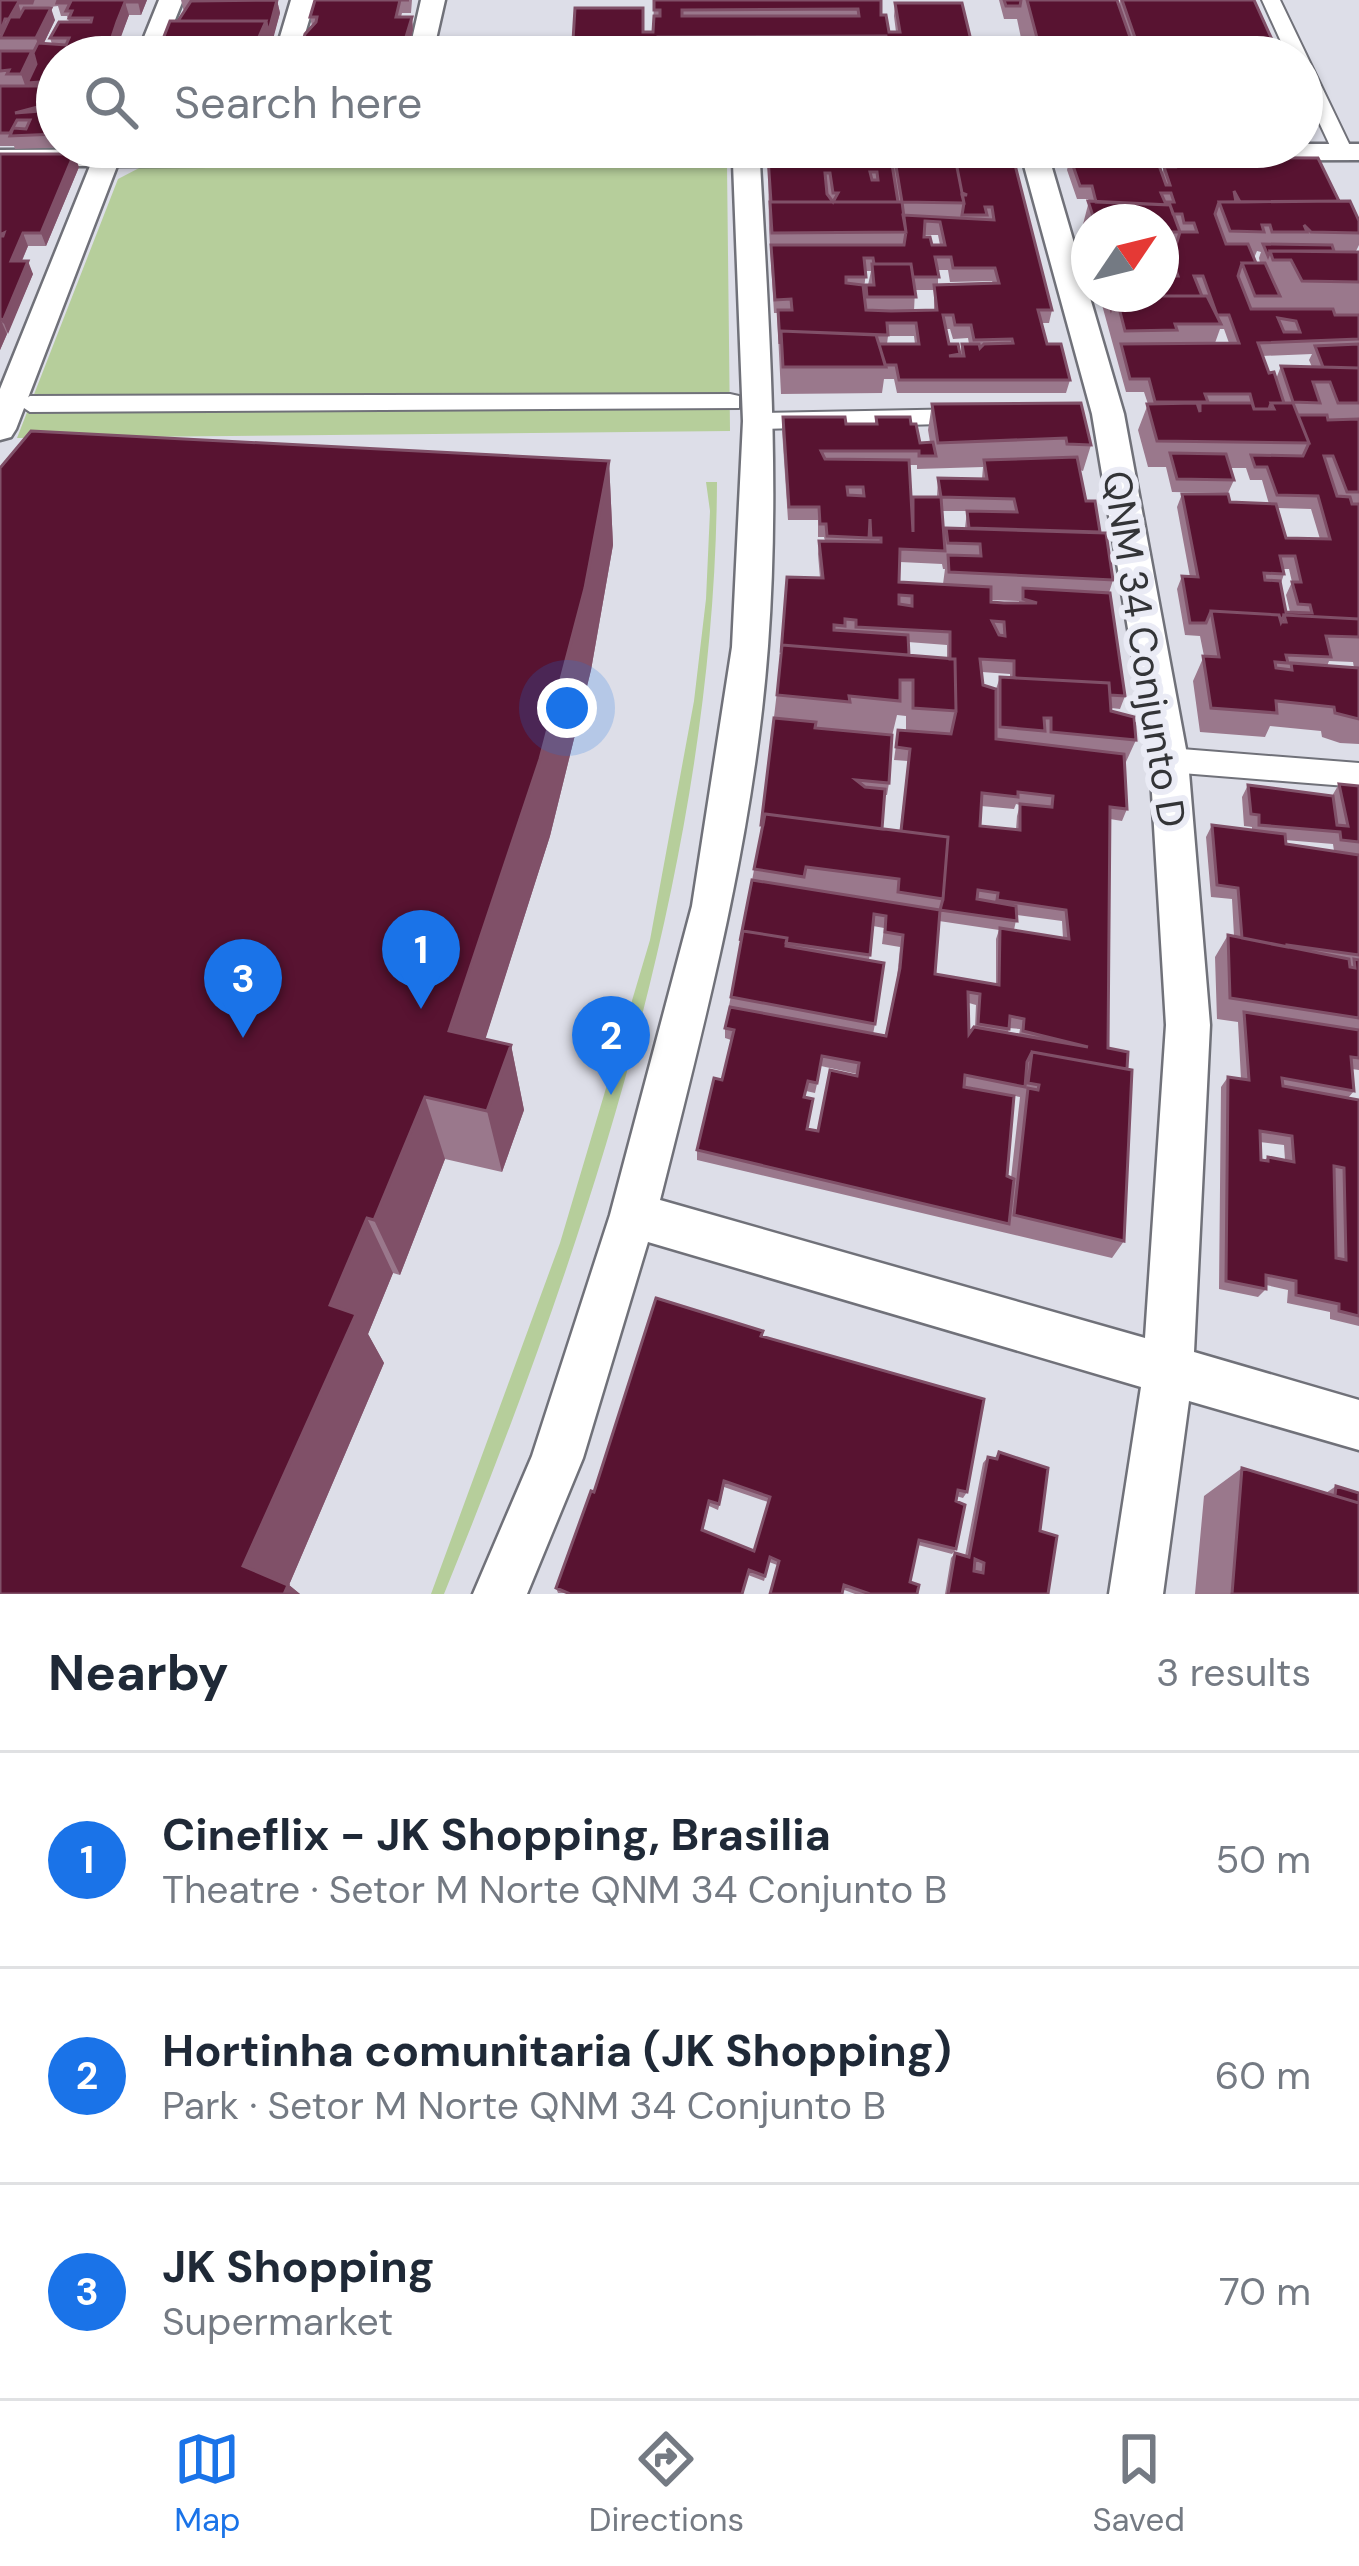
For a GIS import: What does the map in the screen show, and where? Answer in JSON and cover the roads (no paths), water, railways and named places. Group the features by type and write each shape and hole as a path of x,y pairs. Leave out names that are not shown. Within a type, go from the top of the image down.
{"street":[{"path":"156,36 171,0"},
{"path":"292,36 303,0"},
{"path":"425,36 433,0"},
{"path":"1271,0 1288,36"},
{"path":"1323,102 1351,152 1359,187"},
{"path":"0,158 36,156"},
{"path":"0,429 102,168"},
{"path":"500,1594 557,1458 633,1215 713,906 750,647 744,411 746,168"},
{"name":"QNM 34 Conjunto D","path":"1038,168 1096,414 1169,760 1188,1025 1168,1372 1136,1594"},
{"path":"30,404 992,416"},
{"path":"1169,760 1359,775"},
{"path":"633,1215 1359,1425"}],"place":[{"name":"Cineflix - JK Shopping, Brasilia","path":"421,1009"},
{"name":"JK Shopping","path":"243,1038"},
{"name":"Hortinha comunitaria (JK Shopping)","path":"611,1095"}]}
